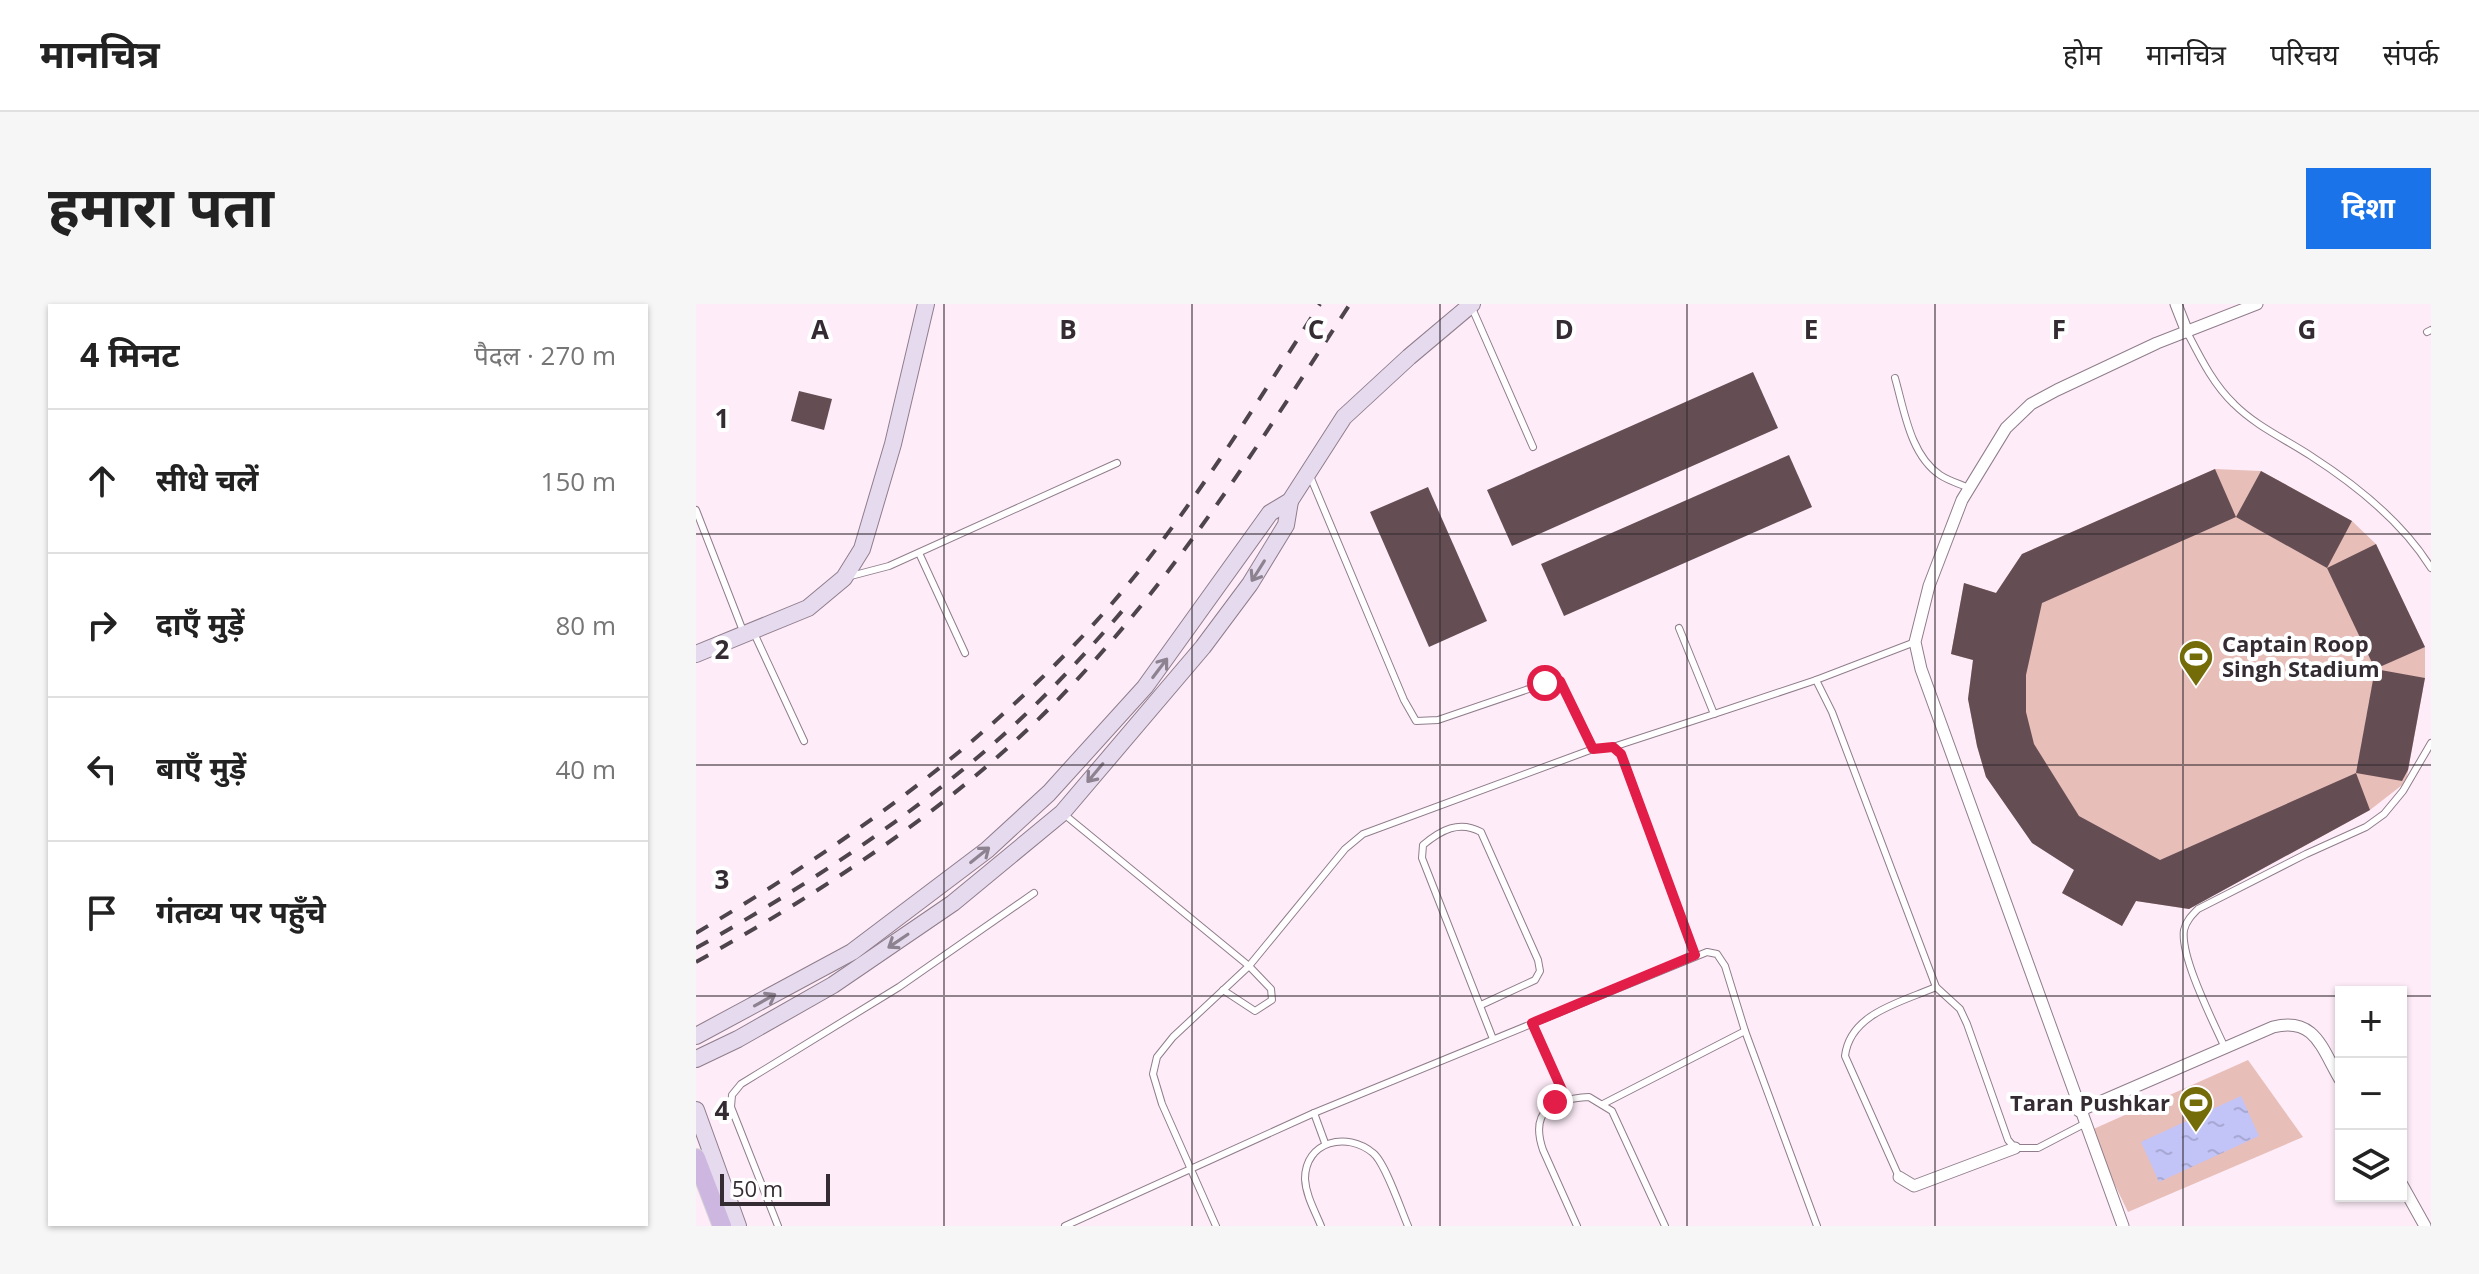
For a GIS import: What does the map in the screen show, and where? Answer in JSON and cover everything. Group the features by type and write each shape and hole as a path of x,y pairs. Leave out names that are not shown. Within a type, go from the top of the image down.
{"main road":[{"path":"696,1158 722,1226"}],"street":[{"path":"696,654 808,608 844,578 862,549 893,444 926,304"},
{"path":"2176,304 2187,332"},
{"path":"2123,1226 1921,669 1915,642 1929,586 1962,500 2006,428 2031,404 2157,343 2257,304"},
{"path":"696,1059 833,985 953,903 1062,813 1203,647 1250,584 1286,525 1290,501 1344,417 1471,305"},
{"path":"696,1036 852,952 987,850 1049,793 1110,728 1182,639 1270,513 1290,501"},
{"path":"2079,1111 2273,1027 2298,1024 2311,1031 2335,1071"},
{"path":"696,1110 738,1226"},
{"path":"1899,1177 1914,1186 2015,1148"},
{"path":"2407,1194 2425,1226"}],"lane":[{"path":"1471,305 1533,447"},
{"path":"2187,332 2210,374 2233,404 2258,424 2313,457 2394,519 2418,546 2431,568"},
{"path":"1895,378 1913,440 1924,458 1939,475 1969,488"},
{"path":"844,578 889,566 1117,463"},
{"path":"1309,472 1404,700 1416,721 1438,720 1555,680 1560,681 1593,749"},
{"path":"696,510 748,633 804,741"},
{"path":"919,553 965,653"},
{"path":"1679,628 1714,714"},
{"path":"1216,1226 1162,1104 1153,1074 1157,1057 1173,1037 1249,966 1345,849 1363,834 1593,749 1613,747 1714,714 1915,642"},
{"path":"1816,680 1832,712 1936,987 1960,1009 2008,1140 2015,1148 2038,1148 2084,1124"},
{"path":"2225,1048 2186,951 2184,932 2187,923 2198,909 2366,827 2384,814 2403,791 2431,743"},
{"path":"1613,747 1621,754 1695,955"},
{"path":"1062,813 1249,966 1271,989 1272,1000 1255,1011 1223,990"},
{"path":"1481,1005 1535,980 1540,971 1538,960 1481,832 1470,826 1456,825 1423,845 1422,858 1493,1039"},
{"path":"778,1226 731,1107 732,1095 741,1084 899,987 1034,893"},
{"path":"1065,1226 1078,1224 1314,1113 1707,952 1717,954 1725,966 1745,1031 1817,1226"},
{"path":"1899,1177 1845,1056 1847,1040 1855,1028 1870,1016 1936,987"},
{"path":"1532,1023 1566,1099"},
{"path":"1603,1104 1745,1031"},
{"path":"1577,1226 1539,1137 1539,1124 1555,1102 1589,1097 1612,1111 1665,1226"},
{"path":"1314,1113 1325,1143"},
{"path":"1321,1226 1307,1194 1305,1180 1311,1158 1325,1143 1341,1141 1363,1145 1377,1155 1408,1226"}],"shaded area":[{"name":"Captain Roop Singh Stadium","path":"2215,469 2261,471 2352,521 2376,544 2425,647 2425,678 2406,782 2370,810 2189,909 2136,901 2122,926 2062,893 2074,870 1986,777 1968,699 1973,660 1951,654 1964,583 1996,593 2022,554"},
{"name":"Taran Pushkar","path":"2248,1060 2303,1137 2128,1212 2089,1131"}],"water":[{"path":"2241,1096 2259,1136 2159,1182 2141,1142"}],"building":[{"path":"1753,372 1778,428 1512,546 1487,490"},
{"path":"799,391 832,399 824,430 791,421"},
{"path":"1789,455 1812,507 1564,616 1541,564"},
{"path":"2215,469 2236,517 2042,603 2026,675 2026,712 2034,744 2079,816 2160,860 2356,773 2370,810 2189,909 2136,901 2122,926 2062,893 2074,870 2032,843 1986,777 1968,699 1973,660 1951,654 1964,583 1996,593 2022,554"},
{"path":"2261,471 2352,521 2327,568 2236,517"},
{"path":"1428,487 1487,621 1429,647 1370,512"},
{"path":"2376,544 2425,647 2375,669 2327,568"},
{"path":"2375,669 2425,678 2408,770 2402,781 2356,773"}],"railway":[{"path":"696,933 762,893 888,807 1007,711 1062,658 1114,601 1162,541 1243,424 1320,304"},
{"path":"696,962 797,903 894,838 987,766 1071,686 1111,642 1185,549 1253,453 1350,304"},
{"path":"696,948 849,854 958,774 1044,697 1123,610"}],"place":[{"name":"Captain Roop Singh Stadium","path":"2196,688"},
{"name":"Taran Pushkar","path":"2196,1134"}],"route":[{"path":"1545,683 1560,681 1593,749 1613,747 1621,754 1695,955 1532,1023 1566,1099 1555,1102"}]}
